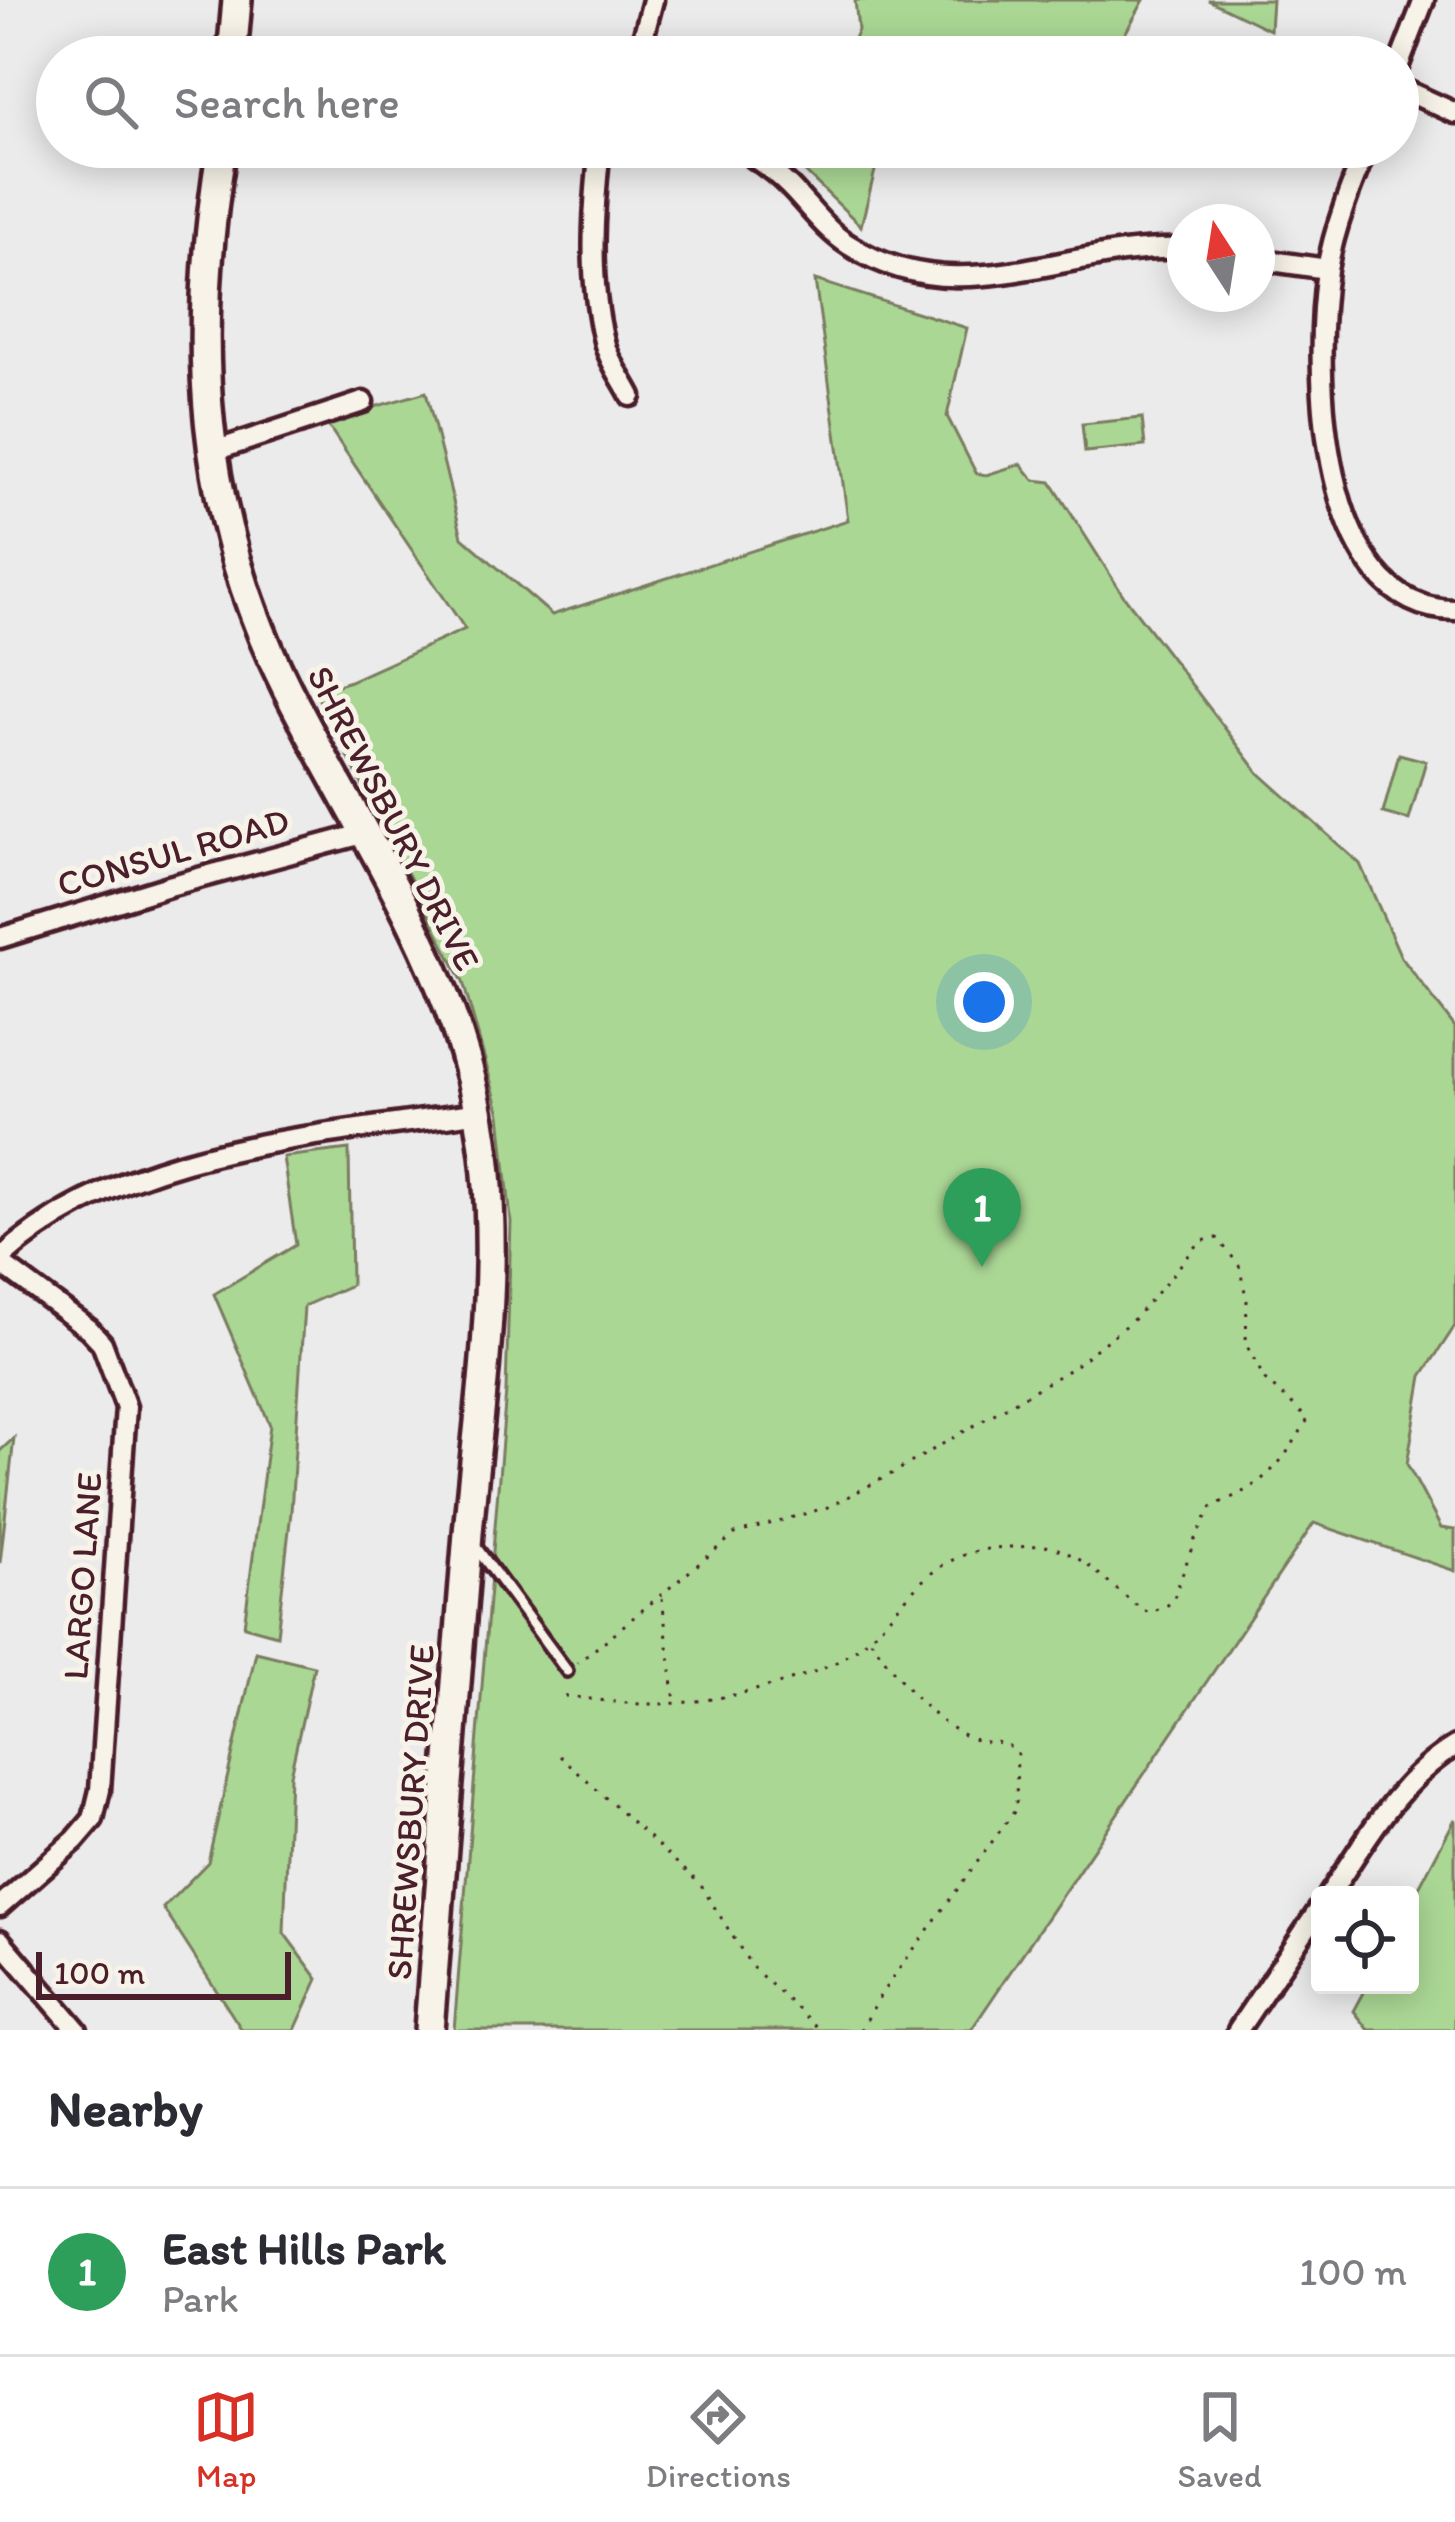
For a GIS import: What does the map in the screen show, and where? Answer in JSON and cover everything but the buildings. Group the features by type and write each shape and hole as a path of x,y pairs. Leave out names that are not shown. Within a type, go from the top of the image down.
{"main road":[{"path":"234,36 237,0"},
{"name":"SHREWSBURY DRIVE","path":"220,168 204,319 205,394 227,530 250,606 290,694 439,976 479,1112 489,1306 429,2030"}],"street":[{"path":"644,36 653,0"},
{"path":"1410,36 1424,0"},
{"path":"1419,97 1455,113"},
{"path":"597,168 592,214 596,289 606,349 631,396"},
{"path":"765,168 851,247 908,270 962,279 1128,249 1167,249"},
{"path":"1358,168 1328,268 1322,359 1325,425 1337,487 1370,568 1413,603 1455,610"},
{"path":"1275,262 1328,268"},
{"path":"212,452 363,402"},
{"name":"CONSUL ROAD","path":"0,938 366,833"},
{"path":"0,1261 22,1238 74,1207 130,1181 191,1162 479,1112"},
{"name":"LARGO LANE","path":"0,1261 102,1343 126,1407 97,1804 93,1819 75,1840 0,1906"},
{"path":"1335,1886 1398,1792 1455,1745"},
{"path":"1238,2030 1311,1921"},
{"path":"0,1940 77,2030"}],"lane":[{"path":"468,1537 567,1671"}],"path":[{"path":"565,1696 656,1704 730,1695 822,1670 871,1639 922,1578 960,1555 1002,1547 1051,1547 1093,1570 1127,1601 1149,1613 1172,1603 1212,1506 1248,1492 1281,1466 1308,1419 1265,1380 1246,1344 1247,1301 1239,1265 1217,1238 1202,1240 1135,1318 1072,1368 844,1498 735,1534 567,1671"},
{"path":"662,1596 675,1702"},
{"path":"862,2030 881,1994 1016,1809 1017,1751 1001,1740 975,1741 907,1692 871,1639"},
{"path":"560,1756 700,1884 752,1966 821,2030"}],"green space":[{"path":"855,0 1144,0 1124,36 855,36"},
{"path":"1208,0 1272,0 1270,30"},
{"path":"801,168 876,168 861,226"},
{"path":"815,280 967,328 947,416 976,473 986,475 1021,464 1034,480 1051,482 1123,595 1259,773 1360,864 1401,957 1455,1027 1455,1326 1422,1376 1407,1464 1441,1528 1455,1530 1455,1571 1314,1523 971,2030 454,2030 506,1391 511,1221 500,1114 463,982 315,692 465,629 325,421 426,392 462,537 552,615 848,520"},
{"path":"1142,418 1145,446 1085,452 1082,424"},
{"path":"1399,754 1426,761 1409,820 1383,813"},
{"path":"349,1149 351,1285 304,1306 291,1512 277,1635 244,1626 270,1425 214,1294 296,1245 283,1157"},
{"path":"14,1438 0,1563 0,1451"},
{"path":"256,1652 314,1666 290,1775 284,1933 318,1979 295,2030 242,2030 163,1908 208,1862"},
{"path":"1455,1819 1455,2030 1369,2030 1354,2011 1363,1994 1419,1994 1419,1887"}],"place":[{"name":"East Hills Park","path":"982,1267"}]}
